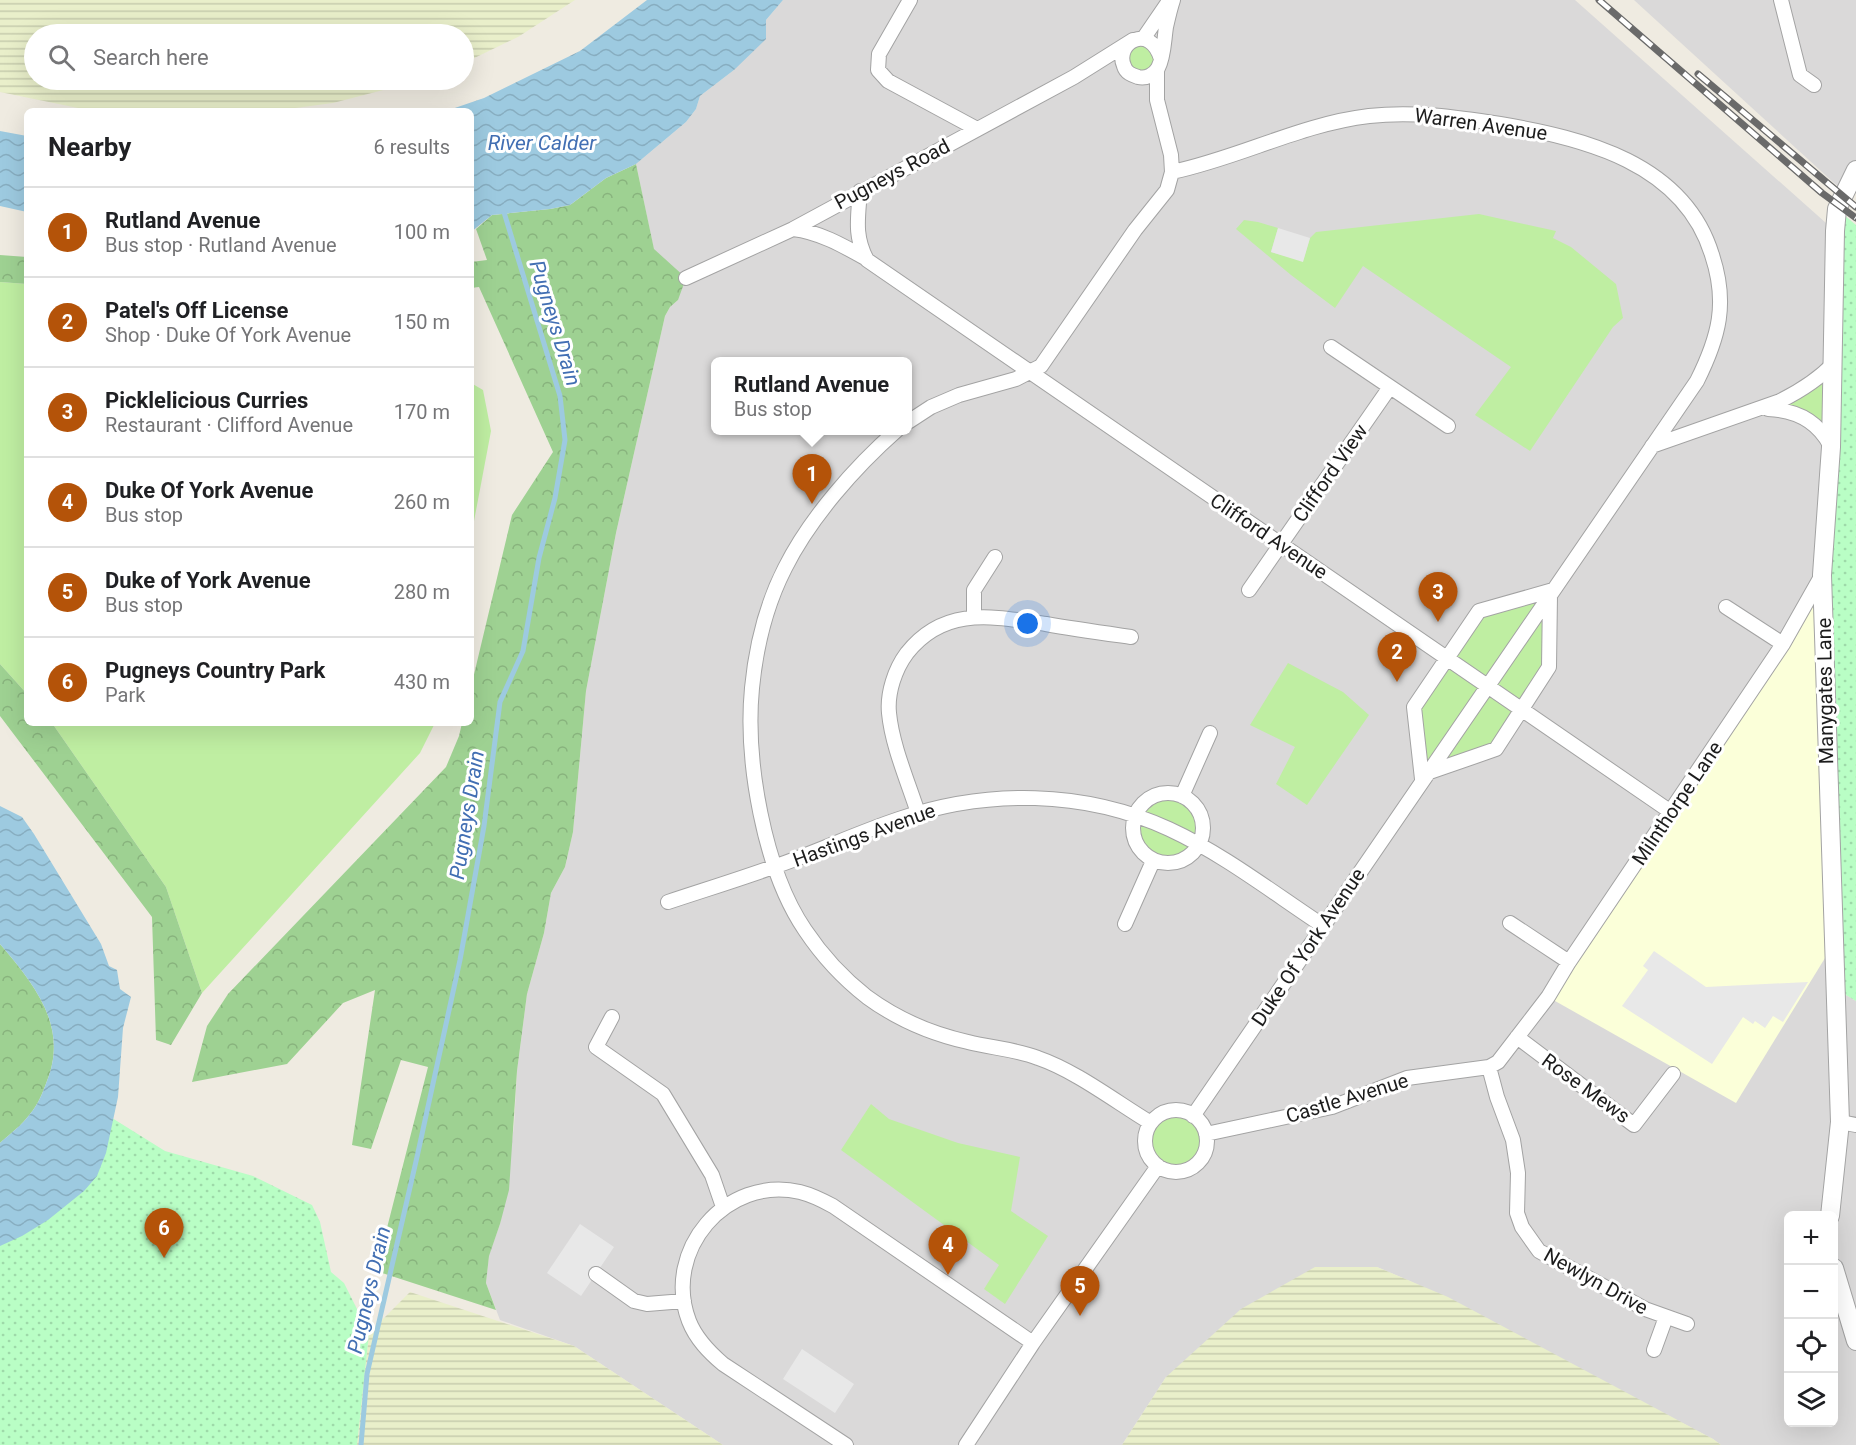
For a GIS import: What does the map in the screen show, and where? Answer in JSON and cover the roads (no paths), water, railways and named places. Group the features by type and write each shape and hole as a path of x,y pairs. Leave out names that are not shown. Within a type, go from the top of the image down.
{"street":[{"path":"910,0 879,54 878,70 888,81 977,129"},
{"path":"1157,100 1127,71 1122,55 1126,46 1138,40 1171,0"},
{"path":"912,419 931,407 959,395 1016,380 1041,366 1135,230 1167,190 1172,172 1169,144 1157,100 1159,64 1171,0"},
{"path":"1781,0 1800,75 1814,85"},
{"path":"1095,64 1127,71 1143,78 1151,75 1159,64 1157,47 1151,41 1138,40"},
{"name":"Pugneys Road","path":"686,278 792,228 1138,40"},
{"name":"Warren Avenue","path":"1172,172 1205,165 1341,121 1401,114 1470,119 1556,134 1599,147 1630,161 1654,175 1674,192 1692,213 1708,240 1720,290 1721,312 1716,336 1707,360 1696,381 1652,446"},
{"name":"Manygates Lane","path":"1831,1211 1848,1123 1822,575 1831,447 1838,209 1856,170"},
{"path":"860,191 859,246 867,260"},
{"name":"Clifford Avenue","path":"792,228 809,231 826,238 867,260 1671,812"},
{"path":"1331,347 1448,426"},
{"path":"1652,446 1780,401 1825,373 1834,363"},
{"name":"Clifford View","path":"1249,590 1390,387"},
{"path":"1760,408 1784,409 1799,416 1823,431 1831,447"},
{"path":"891,435 852,474 802,539 785,568 762,630 752,691 753,758 763,822 785,892 804,930 822,953 866,995 884,1008 946,1037 1018,1051 1048,1062 1151,1123"},
{"name":"Duke Of York Avenue","path":"1193,1116 1652,446"},
{"path":"974,617 974,590 994,557"},
{"name":"Milnthorpe Lane","path":"1489,1067 1498,1062 1548,997 1569,962 1783,644 1822,575"},
{"path":"1551,592 1550,667 1496,749 1425,776 1414,707 1447,658 1479,611 1551,592"},
{"path":"1726,607 1783,644"},
{"path":"918,813 891,729 888,711 890,692 901,661 912,647 937,628 951,621 974,617 998,617 1131,637"},
{"path":"1182,796 1210,733"},
{"path":"1170,793 1182,796 1193,804 1201,816 1203,829 1199,844 1189,856 1178,862 1153,861 1142,853 1135,842 1132,832 1134,816 1144,802 1155,795 1170,793"},
{"name":"Hastings Avenue","path":"668,902 776,867 918,813 969,802 1027,798 1068,800 1102,805 1168,829 1199,844 1322,925"},
{"path":"1125,924 1153,861"},
{"path":"1509,922 1569,962"},
{"path":"612,1017 596,1047 663,1094 712,1175 723,1207"},
{"name":"Rose Mews","path":"1517,1037 1634,1125 1673,1074"},
{"name":"Castle Avenue","path":"1206,1134 1332,1107 1407,1078 1489,1067"},
{"name":"Newlyn Drive","path":"1489,1067 1513,1140 1518,1173 1517,1213 1522,1227 1539,1251 1635,1304 1687,1324"},
{"path":"1172,1111 1183,1111 1193,1116 1201,1124 1206,1134 1204,1153 1192,1167 1185,1171 1173,1172 1158,1166 1151,1160 1145,1144 1145,1135 1151,1123 1161,1114 1172,1111"},
{"path":"966,1445 1034,1343 1158,1166"},
{"path":"846,1445 723,1364 699,1338 690,1321 684,1301 683,1282 690,1248 702,1228 723,1207 741,1197 760,1191 779,1189 798,1191 816,1197 1034,1343"},
{"path":"596,1274 634,1300 646,1304 684,1301"},
{"path":"1838,1284 1856,1341"},
{"name":"Newlyn Drive","path":"1654,1350 1666,1317"}],"water":[{"name":"River Calder","path":"647,0 783,0 766,20 766,39 734,70 700,96 696,109 686,122 636,164 606,178 570,205 492,215 474,230 474,108 455,108 484,98 580,51"},
{"path":"0,131 24,135 24,211 0,206"},
{"path":"0,806 22,817 34,834 101,944 109,966 117,970 120,989 131,997 123,1028 118,1097 106,1153 97,1176 84,1191 48,1220 0,1246 0,1143 23,1122 38,1103 53,1061 54,1042 51,1024 36,990 0,944"}],"waterway":[{"name":"Pugneys Drain","path":"361,1445 367,1374 460,960 484,826 500,702 523,651 539,558 555,498 565,440 560,396 503,209"}],"railway":[{"path":"1599,0 1822,193 1856,218"},
{"path":"1698,74 1856,207"}],"place":[{"name":"Rutland Avenue","path":"812,504"},
{"name":"Picklelicious Curries","path":"1438,622"},
{"name":"Patel's Off License","path":"1397,682"},
{"name":"Pugneys Country Park","path":"164,1258"},
{"name":"Duke Of York Avenue","path":"948,1275"},
{"name":"Duke of York Avenue","path":"1080,1316"}]}
